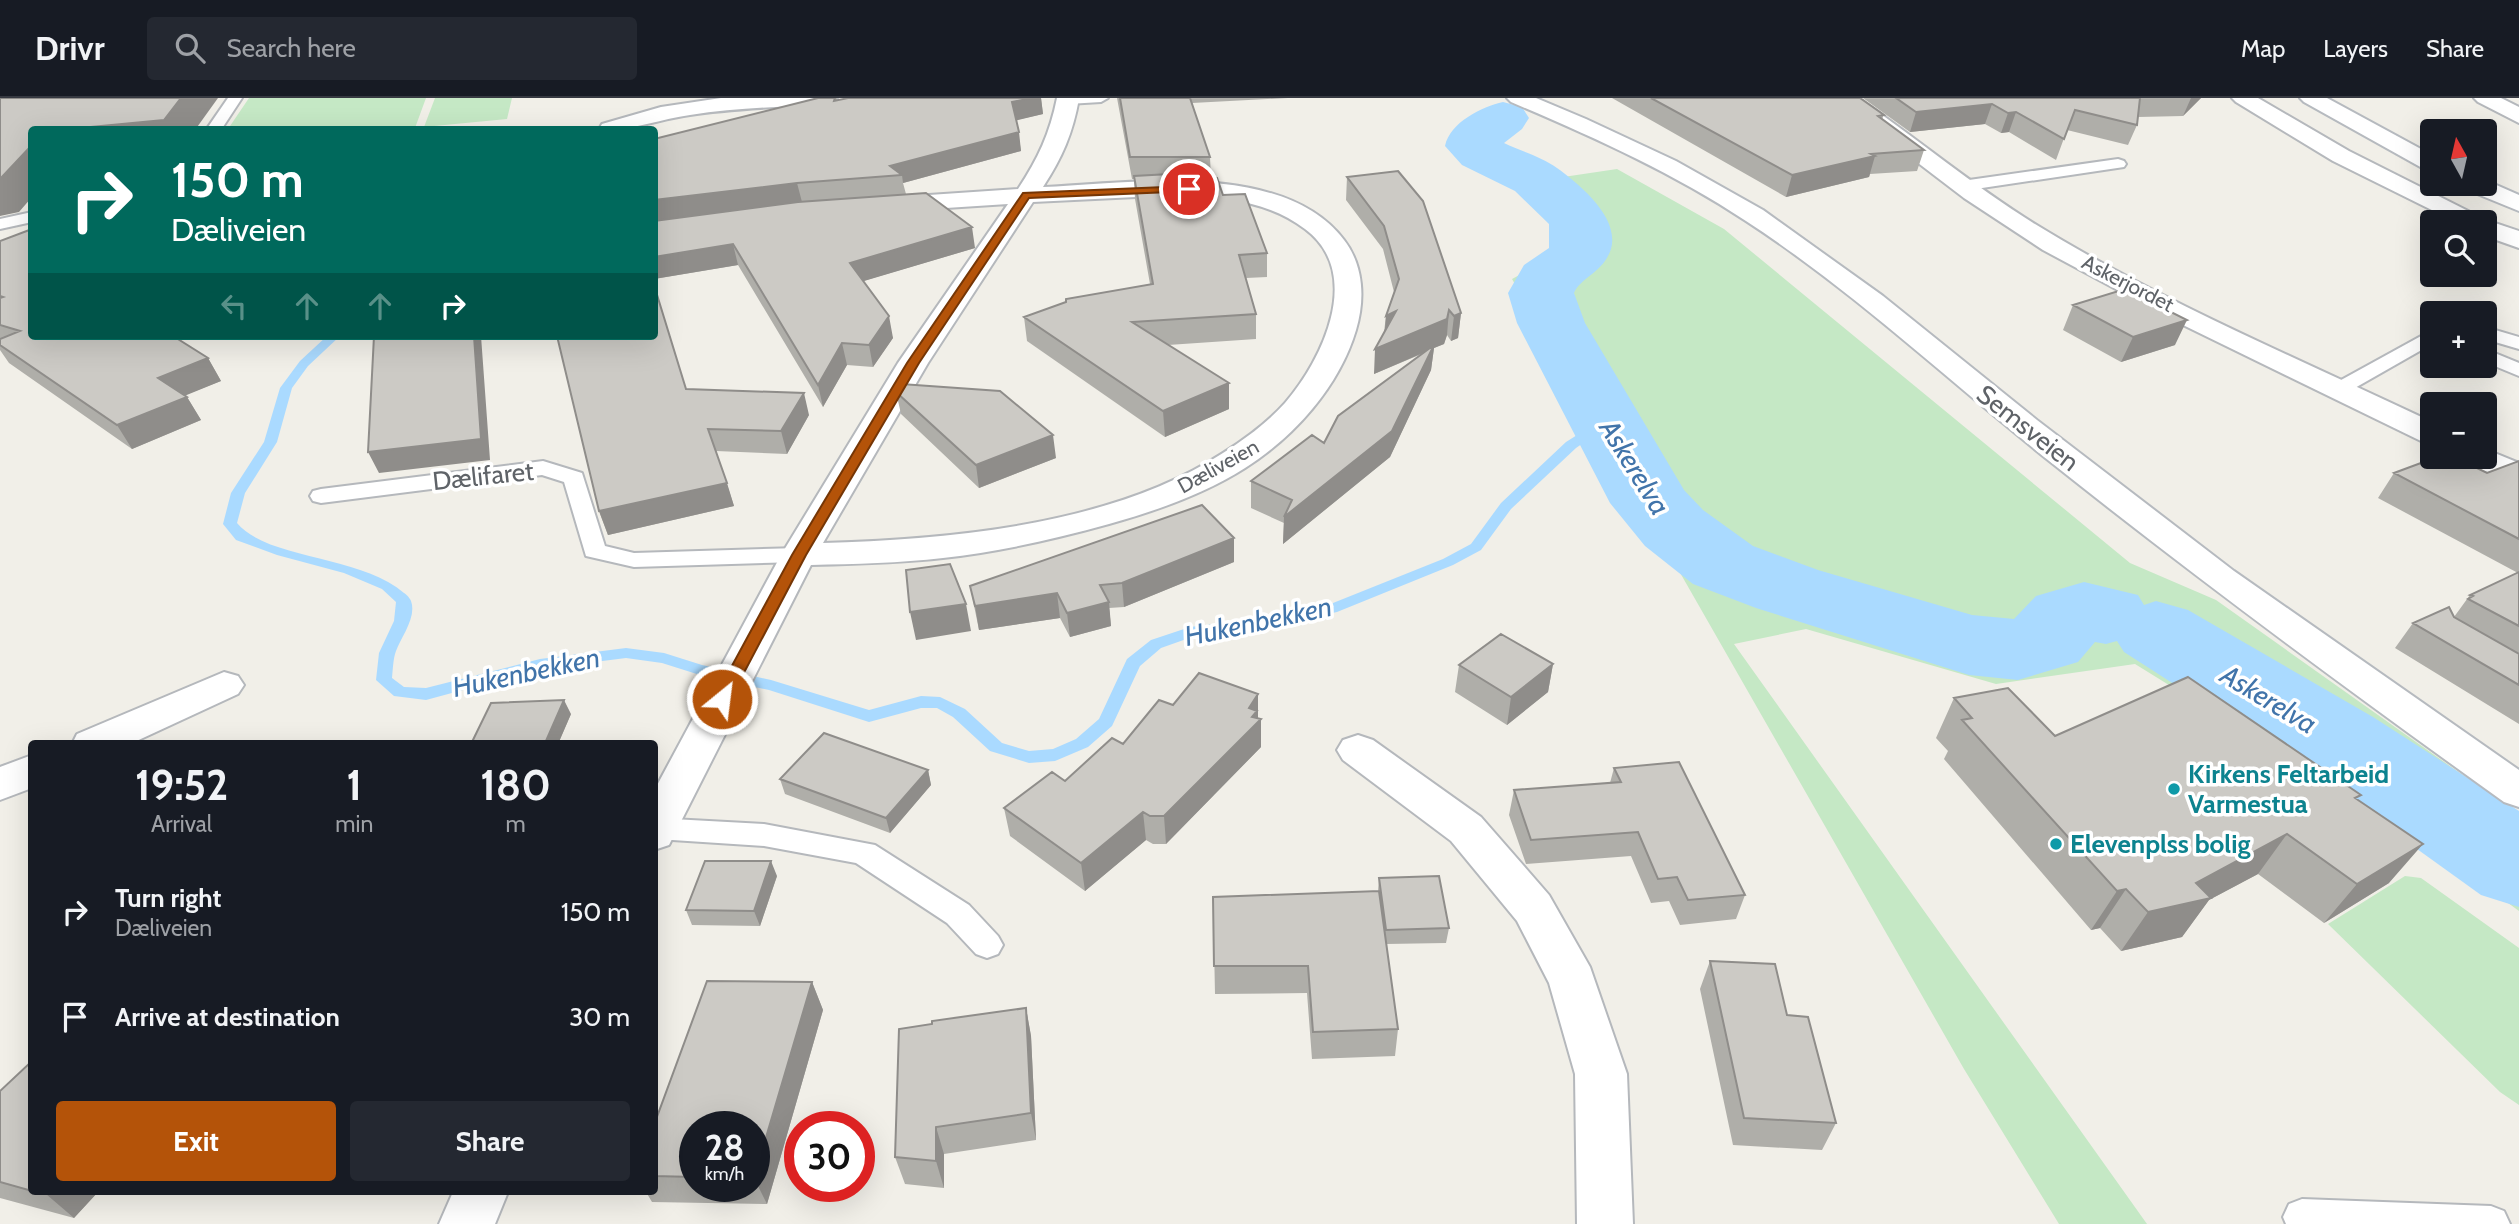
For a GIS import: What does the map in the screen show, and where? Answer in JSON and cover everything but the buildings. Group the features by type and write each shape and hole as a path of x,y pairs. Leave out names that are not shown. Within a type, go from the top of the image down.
{"street":[{"path":"619,126 649,116 709,107 825,98"},
{"name":"Semsveien","path":"1518,98 1662,163 1752,214 1783,235 2232,587 2519,791"},
{"name":"Askerjordet","path":"1844,98 1893,130 1962,186 2051,244 2420,428"},
{"path":"2244,98 2341,156 2451,210"},
{"path":"2311,98 2420,157"},
{"path":"2485,98 2519,116"},
{"path":"658,827 799,555 913,363 1050,159 1062,130 1068,99"},
{"name":"Dæliveien","path":"799,555 931,549 1006,538 1089,520 1165,495 1219,470 1266,439 1304,402 1331,359 1347,311 1350,275 1343,254 1331,237 1290,209 1249,195 1189,189 1026,195 852,207"},
{"path":"2497,194 2519,204"},
{"path":"2497,232 2519,240"},
{"path":"2497,465 2519,476"},
{"path":"101,740 224,685"},
{"path":"1358,750 1466,829 1533,908 1573,981 1601,1074 1605,1224"},
{"path":"0,784 28,772"},
{"path":"467,1224 480,1195"}],"lane":[{"path":"216,126 235,98"},
{"path":"1068,99 1101,98"},
{"path":"1962,186 2118,164"},
{"path":"0,224 28,218"},
{"path":"2497,337 2519,343"},
{"path":"2339,388 2420,343"},
{"path":"2497,360 2519,370"},
{"name":"Dælifaret","path":"321,496 543,468 574,478 594,551 634,560 799,555"},
{"path":"658,831 764,835 864,853 958,914 987,945"},
{"path":"2302,1217 2491,1224"}],"green space":[{"path":"249,98 426,98 416,126 230,126"},
{"path":"435,98 512,98 507,119 424,126"},
{"path":"1617,169 1724,229 2130,563 2216,600 2519,815 2519,911 2440,853 2135,664 1996,684 1806,629 1734,644 2147,1224 2059,1224 1964,1069 1512,279 1593,236 1543,180"},
{"path":"2405,876 2421,878 2519,948 2519,1105 2500,1092 2328,924"}],"waterway":[{"name":"Askerelva","path":"1503,118 1473,140 1472,146 1535,179 1564,204 1579,223 1581,246 1575,259 1547,279 1541,293 1551,323 1651,503 1674,528 1723,565 1787,589 1969,645 2018,650 2046,641 2068,616 2084,611 2106,615"},
{"name":"Hukenbekken","path":"329,340 304,363 286,388 270,442 238,493 230,524 241,537 282,552 349,570 387,586 404,601 402,621 387,653 384,680 400,692 426,694 540,664 626,653 664,658 700,670 771,685 869,716 921,702 940,703 959,713 996,747 1029,757 1055,755 1082,743 1106,722 1133,663 1156,644 1190,632 1264,623 1332,609 1448,562 1476,547 1506,506 1550,464 1571,445 1606,423"},
{"name":"Askerelva","path":"2156,631 2338,742 2519,865"}],"place":[{"name":"Kirkens Feltarbeid Varmestua","path":"2174,789"},
{"name":"Elevenplss bolig","path":"2056,844"}],"route":[{"path":"722,699 799,555 913,363 1026,195 1189,189"}]}
